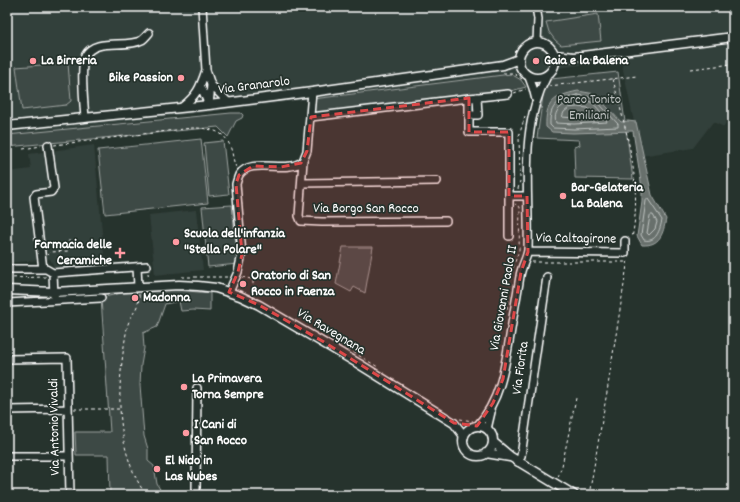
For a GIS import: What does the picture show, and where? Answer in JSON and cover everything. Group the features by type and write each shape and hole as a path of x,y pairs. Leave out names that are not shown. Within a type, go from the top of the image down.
{"main road":[{"path":"555,64 574,57 733,37"},
{"path":"502,66 516,56 527,45 537,42 548,45 555,54 554,69 547,76 541,78 526,78 521,70 516,56"},
{"path":"555,54 574,57"},
{"path":"502,66 521,70"},
{"name":"Via Granarolo","path":"7,126 209,105 502,66"},
{"name":"Via Ravegnana","path":"7,290 40,292 54,296 138,287 198,286 229,292 259,305 456,421 474,424 488,429 492,435 493,442 515,460 574,495"},
{"name":"Via Ravegnana","path":"7,294 40,292"},
{"name":"Via Ravegnana","path":"456,421 464,436 463,444 471,454 479,456 486,453 515,460"},
{"path":"464,436 466,431 474,424"},
{"path":"486,453 490,450 493,442"}],"street":[{"path":"202,7 206,70 212,85 228,102"},
{"path":"536,7 538,30 537,42"},
{"path":"84,118 84,56 94,47 114,43 129,44 143,40 149,33"},
{"path":"182,107 194,97 201,87 206,70"},
{"name":"Via Giovanni Paolo II","path":"474,424 486,416 503,379 520,272 528,252 528,137 536,102 547,76"},
{"name":"Via Giovanni Paolo II","path":"526,78 534,88 536,102"},
{"path":"209,105 212,85"},
{"path":"201,87 209,105"},
{"name":"Via Borgo San Rocco","path":"312,92 307,151 306,157 303,161 299,216 301,221 446,221"},
{"path":"311,117 508,94"},
{"path":"468,98 469,115 478,114 477,97"},
{"name":"Via Giovanni Paolo II","path":"469,115 469,132 509,132 512,196 509,236"},
{"path":"43,269 34,197 36,194 51,192 54,188 48,145"},
{"path":"229,292 237,277 242,254 236,184 239,175 246,168 253,166 281,167 296,165 303,161"},
{"name":"Via Borgo San Rocco","path":"302,183 437,181"},
{"path":"512,196 527,196"},
{"path":"626,254 628,241"},
{"name":"Via Caltagirone","path":"528,252 626,254"},
{"path":"50,275 147,266"},
{"path":"137,267 138,287"},
{"path":"7,270 46,269 50,275 54,296"},
{"name":"Via Fiorita","path":"515,460 521,456 547,277"},
{"name":"Via Ravegnana","path":"7,303 54,296 101,298"},
{"name":"Via Antonio Vivaldi","path":"7,359 67,358 70,495"},
{"path":"198,388 196,490 198,495"},
{"name":"Via Giovanni Paolo II","path":"488,429 493,403"},
{"path":"7,410 68,409"},
{"path":"7,456 69,456"}],"path":[{"path":"516,56 530,36 532,29 538,30"},
{"path":"691,69 733,64"},
{"path":"502,66 503,73 513,73 526,78"},
{"path":"541,88 637,76"},
{"path":"614,79 628,134 634,171 635,220 628,241"},
{"path":"508,94 528,89 527,86"},
{"path":"507,308 512,271 519,250 520,207 515,204 512,196 515,190 520,186 519,136 525,116"},
{"path":"23,148 192,128 204,128 214,130 223,135 228,142 239,175"},
{"path":"47,259 51,252 68,251 69,240"},
{"path":"589,495 627,262 626,254"},
{"path":"515,260 524,262 627,262"},
{"path":"7,278 50,275"},
{"path":"200,277 237,277 251,279 253,282 253,292 260,298"},
{"path":"138,287 139,298 137,308 128,325 123,351 120,409 127,454 137,481 146,495"},
{"path":"333,340 381,369"},
{"path":"555,484 562,466 576,398"},
{"path":"68,409 120,409"},
{"path":"456,421 463,420 474,424"}],"highlighted area":[{"path":"469,98 469,132 509,132 509,196 527,196 528,252 521,272 503,379 493,403 477,426 454,423 324,342 259,305 229,292 238,272 242,254 236,184 239,175 253,166 281,167 301,163 307,151 311,117"}],"shaded area":[{"path":"7,7 733,7 733,118 727,119 724,127 713,122 693,148 641,156 621,60 9,137 7,128"},
{"path":"94,145 105,264 55,269 50,259 7,263 7,172 31,169 29,154"},
{"name":"Scuola dell'infanzia \"Stella Polare\"","path":"196,210 203,270 155,275 149,215"}],"green space":[{"path":"598,14 601,41 561,45 549,32 546,22"},
{"path":"68,63 71,101 66,105 22,110 16,67"},
{"name":"Parco Tonito Emiliani","path":"618,72 633,179 575,178 574,147 580,145 579,140 537,138 544,89 551,79"},
{"path":"511,74 521,80 526,87 507,92 316,114 314,113 313,99"},
{"path":"241,113 243,115 242,118 236,121 228,137 218,127 7,147 7,135"},
{"path":"201,139 208,203 105,214 98,150"},
{"path":"223,141 229,194 209,196 204,143"},
{"path":"232,205 238,264 208,267 202,207"},
{"path":"343,247 373,247 365,293 354,287 351,292 336,284"},
{"path":"164,289 210,293 210,311 181,311 179,301 165,304 157,327 143,333 144,348 140,385 144,436 148,449 148,461 154,466 157,484 162,493 191,491 194,495 110,495 109,455 76,455 75,432 110,432 101,298 133,290"}],"water":[{"path":"578,91 595,94 621,122 636,122 652,195 666,219 664,230 657,241 648,245 642,245 637,236 642,202 642,188 633,131 573,133 552,132 546,127 546,118 549,106 557,98"}],"place":[{"name":"La Birreria","path":"33,61"},
{"name":"Gaia e la Balena","path":"536,61"},
{"name":"Bike Passion","path":"181,78"},
{"name":"Bar-Gelateria La Balena","path":"563,196"},
{"name":"Scuola dell'infanzia \"Stella Polare\"","path":"176,242"},
{"name":"Farmacia delle Ceramiche","path":"120,253"},
{"name":"Oratorio di San Rocco in Faenza","path":"243,284"},
{"name":"Madonna","path":"135,298"},
{"name":"La Primavera Torna Sempre","path":"184,387"},
{"name":"I Cani di San Rocco","path":"186,433"},
{"name":"El Nido in Las Nubes","path":"157,469"}]}
